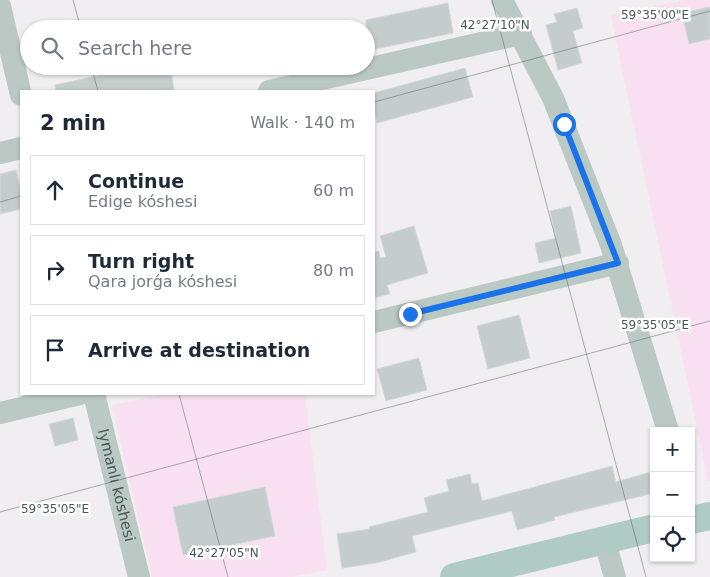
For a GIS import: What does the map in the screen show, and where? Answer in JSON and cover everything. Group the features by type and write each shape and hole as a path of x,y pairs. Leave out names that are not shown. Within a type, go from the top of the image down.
{"main road":[{"path":"454,577 650,529"}],"street":[{"path":"505,1 553,98 618,263 667,427"},
{"path":"0,6 20,91"},
{"path":"375,67 521,34"},
{"path":"273,90 340,75"},
{"path":"0,152 20,148"},
{"path":"375,322 618,263"},
{"path":"0,413 76,395"},
{"name":"Iymanlı kóshesi","path":"94,395 139,577"},
{"path":"604,539 615,577"}],"shaded area":[{"path":"684,0 710,0 710,481 708,481 611,16"},
{"path":"163,395 305,395 327,570 292,577 152,577 112,405"}],"building":[{"path":"448,3 453,33 375,49 375,20 366,20"},
{"path":"710,7 710,39 689,44 682,13"},
{"path":"577,8 583,28 573,31 582,63 558,70 546,25 557,22 554,14"},
{"path":"465,68 473,97 377,123 375,93"},
{"path":"102,75 172,75 174,90 56,90 55,85"},
{"path":"16,170 20,188 20,209 0,214 0,174"},
{"path":"571,206 581,253 539,263 535,243 556,238 550,211"},
{"path":"414,226 428,273 387,285 390,294 375,298 375,252 379,251 380,258 386,257 380,236"},
{"path":"519,315 530,358 488,369 477,326"},
{"path":"419,358 427,390 386,401 377,369"},
{"path":"73,418 78,440 55,446 49,424"},
{"path":"612,466 616,482 650,472 650,494 554,517 555,520 517,530 512,511 412,536 416,552 376,563 342,568 337,534 369,529 369,527 428,512 424,498 449,491 446,480 470,474 472,484 478,483 482,501"},
{"path":"265,487 275,536 183,555 173,507"}],"route":[{"path":"410,314 618,263 564,124"}]}
